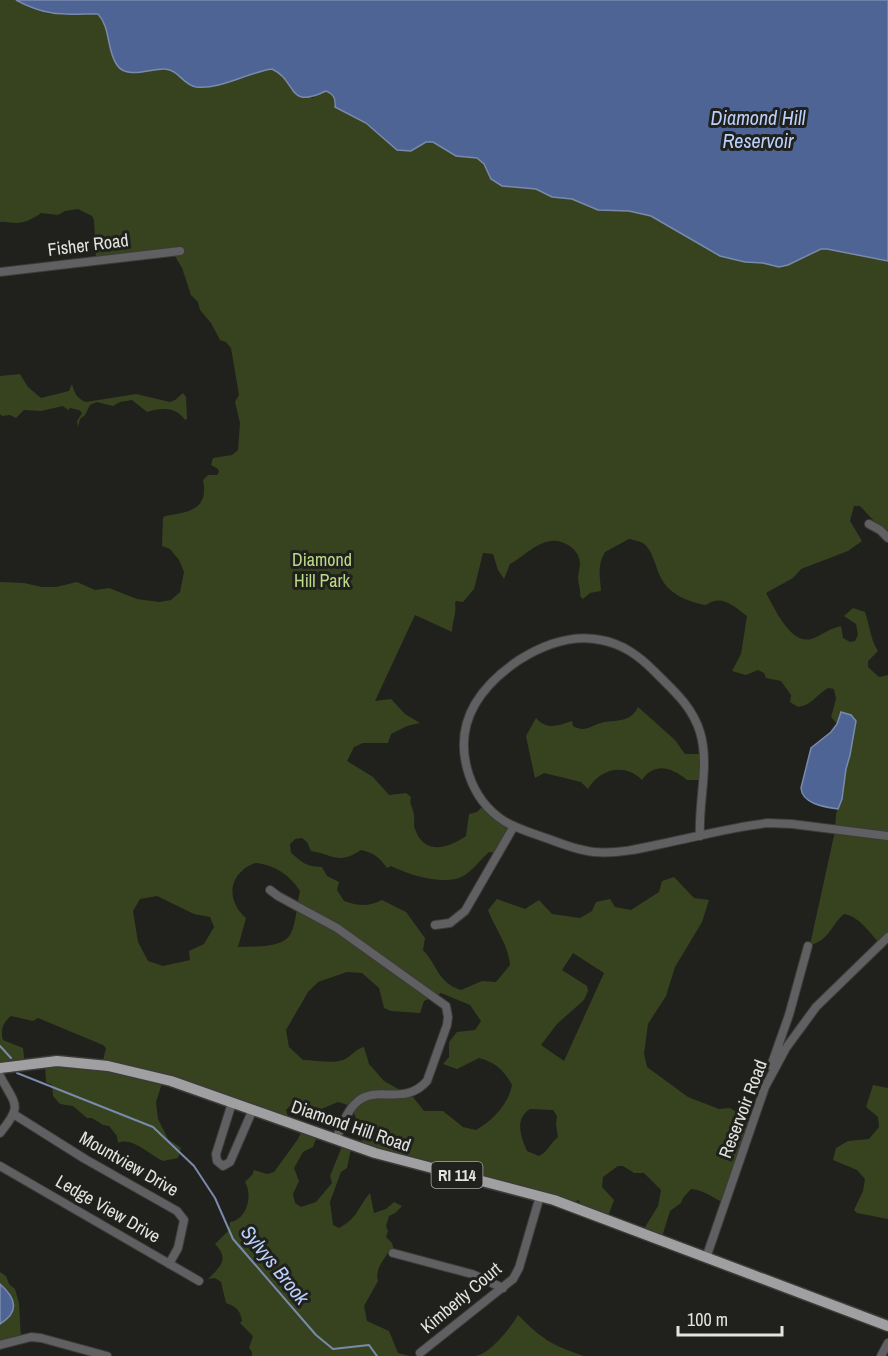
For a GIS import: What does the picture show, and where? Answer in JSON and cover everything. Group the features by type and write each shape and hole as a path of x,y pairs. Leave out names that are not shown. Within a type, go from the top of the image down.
{"main road":[{"name":"Diamond Hill Road","path":"9,1067 57,1061 108,1066 171,1081 401,1161 540,1196 584,1210 888,1326"}],"street":[{"name":"Fisher Road","path":"0,272 180,250"},
{"path":"869,524 888,538"},
{"path":"700,836 699,812 704,759 702,740 693,715 684,700 634,653 611,642 586,638 561,641 528,654 497,676 488,685 471,712 464,744 465,757 472,782 485,804 499,817 514,826 582,850 622,852 700,836 757,824 780,824 888,836"},
{"path":"435,925 450,923 465,911 514,826"},
{"path":"270,890 337,928 446,1006 447,1025 427,1081 420,1089 407,1095 384,1093 363,1097 355,1103 336,1139"},
{"name":"Reservoir Road","path":"706,1258 765,1087 786,1048 805,1020 888,937"},
{"path":"765,1087 789,1015 808,946"},
{"path":"0,1076 16,1105 15,1115 0,1133"},
{"path":"232,1102 216,1154 217,1161 224,1166 230,1162 253,1109"},
{"name":"Mountview Drive","path":"15,1115 85,1159 177,1211 184,1220 183,1232 170,1264"},
{"name":"Ledge View Drive","path":"0,1166 199,1281"},
{"name":"Kimberly Court","path":"420,1353 513,1279 519,1268 540,1196"},
{"path":"393,1253 472,1274 503,1288"},
{"path":"0,1345 31,1337 107,1356"},
{"path":"881,1356 888,1343"}],"green space":[{"name":"Diamond Hill Park","path":"0,0 16,0 33,9 50,14 98,14 105,26 114,60 123,71 137,73 159,69 173,70 187,83 236,79 264,70 277,70 287,80 291,90 312,98 326,91 333,95 336,107 366,123 397,150 410,151 426,142 433,142 456,156 477,158 484,164 491,179 502,186 536,189 552,197 572,199 598,210 629,211 651,216 720,256 779,267 821,249 827,249 888,261 888,536 860,506 854,506 850,521 862,541 848,551 801,569 793,578 766,593 785,625 798,637 806,640 841,626 843,638 850,642 855,641 858,635 856,624 844,616 853,608 865,612 878,651 868,661 868,667 879,677 888,675 888,938 880,944 859,921 844,914 822,940 810,945 835,831 836,814 842,799 856,721 841,712 837,724 831,717 836,699 834,689 828,688 810,702 798,707 790,702 791,695 781,681 766,678 764,673 758,670 746,675 732,671 741,654 747,616 722,601 706,605 692,602 673,592 658,572 646,546 629,539 605,552 600,567 601,591 590,593 583,599 580,596 578,580 579,559 574,550 565,543 550,541 534,548 510,564 504,579 498,570 493,554 483,553 474,589 463,602 456,601 455,603 452,632 415,615 375,701 391,699 405,714 420,723 407,726 391,734 388,743 363,743 354,747 347,761 373,777 389,795 406,793 411,797 415,829 419,838 431,846 452,844 466,836 469,814 477,812 485,804 514,827 500,854 489,852 465,875 448,880 438,880 418,876 391,866 387,868 376,856 361,850 347,857 336,858 311,851 307,842 302,838 295,839 290,844 291,853 308,865 322,867 327,876 339,882 337,890 344,901 363,905 382,900 406,912 425,938 423,950 439,973 447,983 461,990 482,981 496,982 510,965 504,943 488,910 497,899 525,909 539,900 552,914 580,918 592,911 596,902 610,899 615,907 631,910 659,892 662,881 674,877 694,898 709,900 702,922 675,967 666,996 648,1024 644,1054 647,1067 688,1097 719,1109 730,1108 754,1122 725,1203 704,1192 691,1189 681,1203 670,1211 661,1240 642,1232 658,1206 661,1190 644,1173 634,1173 623,1166 618,1166 603,1177 602,1187 614,1200 607,1219 589,1213 578,1200 570,1205 526,1192 522,1185 515,1189 359,1147 369,1127 359,1126 351,1106 338,1102 319,1110 305,1102 294,1102 286,1110 290,1123 163,1080 156,1102 158,1119 168,1139 181,1148 178,1158 163,1161 135,1144 118,1143 117,1136 109,1126 87,1118 73,1106 60,1104 53,1096 52,1085 46,1082 45,1064 102,1065 106,1048 103,1045 38,1018 33,1021 11,1016 3,1027 3,1040 23,1048 25,1065 0,1070 0,582 56,587 77,582 95,590 109,588 137,599 159,602 171,600 180,592 184,572 179,560 170,549 162,546 163,518 189,511 200,504 204,490 203,480 208,475 217,475 219,472 211,465 213,458 232,455 238,450 240,423 235,402 239,395 231,348 226,342 220,340 211,323 200,310 172,251 96,259 94,220 92,216 78,209 65,211 58,215 41,213 19,223 0,222","holes":["255,863 275,868 287,876 300,891 293,929 282,942 268,946 238,947 246,918 234,902 233,889 237,877 245,868","157,896 194,914 210,917 214,927 204,944 189,951 190,960 163,966 148,961 138,942 133,911 140,899","573,953 604,973 564,1061 541,1045 557,1024 584,1000 588,991 587,986 562,970","347,972 362,973 379,988 384,1008 391,1011 420,1013 424,1001 441,993 470,1005 481,1021 475,1030 457,1032 449,1042 449,1057 443,1064 457,1069 479,1058 494,1064 506,1075 512,1085 507,1099 494,1117 476,1130 463,1127 443,1111 424,1111 413,1097 384,1081 369,1064 364,1047 346,1059 338,1061 303,1060 289,1047 286,1030 308,992 318,982","530,1109 553,1110 557,1116 558,1137 539,1156 527,1151 520,1128 522,1118"]},
{"path":"20,374 28,387 41,398 69,391 72,384 76,395 86,402 136,394 170,402 183,393 186,397 187,419 185,420 177,412 168,409 147,412 132,400 113,406 97,402 90,405 80,419 78,427 77,421 82,413 70,408 68,410 63,406 41,411 24,410 16,418 10,415 2,416 0,414 0,376"},
{"path":"638,707 675,740 685,754 704,754 703,780 687,780 676,772 664,768 653,770 642,780 628,771 613,770 599,777 588,789 581,782 544,773 535,778 526,736 536,718 548,726 572,721 573,726 584,729 601,723 622,720 631,716"},
{"path":"873,1085 888,1088 888,1219 857,1213 854,1210 863,1191 865,1179 857,1170 833,1160 836,1148 848,1141 869,1139 879,1127 878,1117 866,1107"},
{"path":"303,1128 317,1136 313,1147 303,1152 294,1168 299,1181 293,1194 295,1203 301,1207 316,1202 332,1183 330,1176 343,1144 351,1149 347,1168 341,1172 330,1202 333,1225 339,1228 350,1220 370,1193 374,1213 386,1209 394,1202 402,1206 389,1216 386,1226 388,1231 386,1237 392,1243 395,1253 388,1253 381,1263 377,1273 378,1281 364,1306 367,1321 389,1331 398,1353 410,1356 252,1356 249,1348 253,1336 240,1323 242,1321 237,1309 226,1303 221,1282 215,1278 208,1279 223,1259 215,1244 229,1230 230,1222 241,1217 247,1206 248,1193 245,1182 254,1170 267,1174 274,1172 298,1139"},
{"path":"0,1272 6,1276 9,1284 15,1289 19,1303 21,1339 0,1344 0,1324 2,1324 7,1290 0,1284"},
{"path":"518,1315 548,1340 584,1356 474,1356 493,1346"}],"water":[{"name":"Diamond Hill Reservoir","path":"16,0 888,0 888,261 827,249 821,249 779,267 720,256 651,216 629,211 598,210 572,199 552,197 536,189 502,186 491,179 484,164 477,158 456,156 433,142 426,142 411,151 397,150 366,123 335,107 333,95 326,91 313,96 298,96 286,80 272,69 205,87 192,86 174,72 165,69 127,72 117,65 114,59 105,26 98,14 47,12"},
{"path":"841,712 851,715 856,721 842,799 838,809 810,801 805,798 801,788 811,748 831,732"},
{"path":"0,1284 10,1294 14,1305 11,1315 0,1324"}],"waterway":[{"name":"Sylvys Brook","path":"0,1046 11,1058"},
{"name":"Sylvys Brook","path":"17,1073 153,1127 194,1166 215,1198 233,1239 316,1335 333,1349 369,1345 377,1356"}]}
